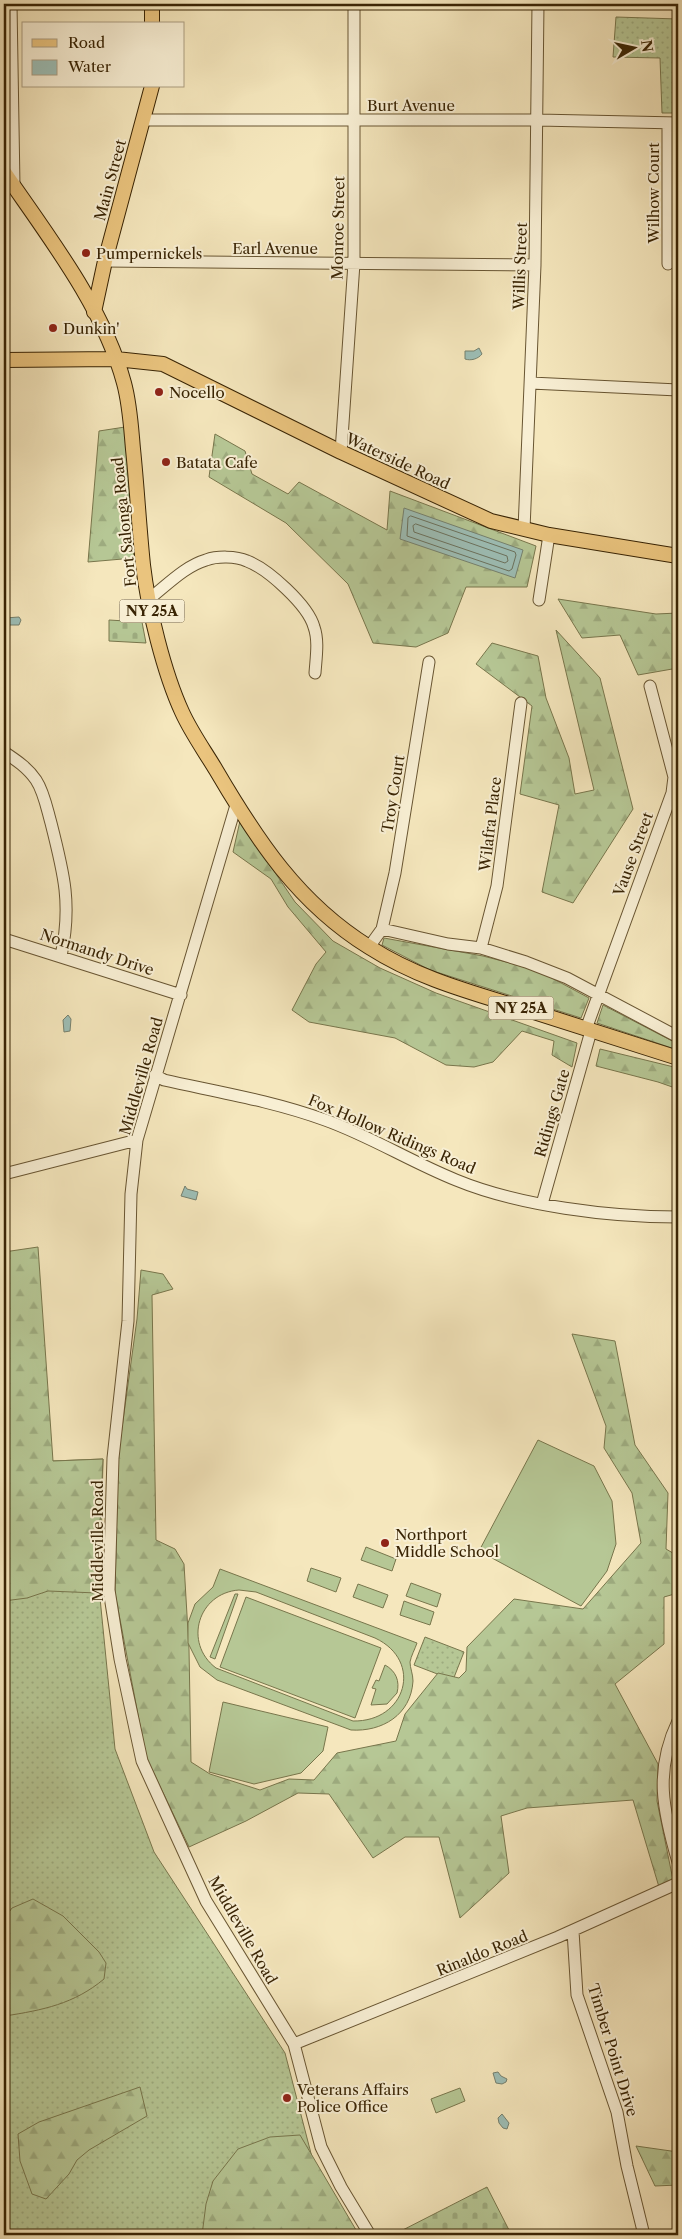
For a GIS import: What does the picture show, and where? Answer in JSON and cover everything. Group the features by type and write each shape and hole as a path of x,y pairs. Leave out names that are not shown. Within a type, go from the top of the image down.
{"main road":[{"path":"152,4 152,22"},
{"name":"Main Street","path":"94,312 105,261 152,88"},
{"name":"Fort Salonga Road","path":"4,172 94,312 116,359 125,384 130,410 143,566 149,599 172,687 182,711 236,805 269,855 306,898 369,947 425,978 678,1058"},
{"name":"Waterside Road","path":"4,360 116,359 163,364 341,452 491,521 550,535 624,549 678,556"}],"street":[{"path":"11,4 14,186"},
{"name":"Monroe Street","path":"341,452 354,263 354,4"},
{"name":"Willis Street","path":"524,529 535,265 538,4"},
{"name":"Burt Avenue","path":"144,120 538,120 673,123"},
{"name":"Wilhow Court","path":"668,264 673,123"},
{"name":"Earl Avenue","path":"105,261 535,265"},
{"path":"531,382 678,390"},
{"path":"539,600 550,535"},
{"path":"149,599 191,567 206,560 227,557 247,561 266,572 304,607 314,626 317,641 315,673"},
{"name":"Troy Court","path":"382,929 395,873 429,662"},
{"name":"Vause Street","path":"589,1030 597,994 672,792 674,777 650,686"},
{"name":"Wilafra Place","path":"482,948 497,886 520,703"},
{"path":"4,752 19,761 36,780 46,804 63,871 67,899 67,929 61,956"},
{"name":"Middleville Road","path":"236,805 137,1140 131,1194 128,1321 113,1458 109,1590 120,1659 142,1762 206,1901 294,2044 322,2147 342,2187 370,2235"},
{"path":"369,947 382,929 448,944 482,948 567,978 678,1037"},
{"name":"Normandy Drive","path":"4,939 181,995"},
{"name":"Ridings Gate","path":"542,1204 589,1030"},
{"name":"Fox Hollow Ridings Road","path":"155,1075 164,1080 298,1110 328,1121 457,1181 542,1204 610,1214 678,1217"},
{"path":"4,1174 137,1140"},
{"path":"678,1721 668,1745 663,1767 663,1799 678,1862"},
{"name":"Rinaldo Road","path":"294,2044 573,1932 678,1883"},
{"name":"Timber Point Drive","path":"573,1932 578,1995 617,2112 627,2166 644,2235"}],"green space":[{"path":"616,17 678,19 678,113 662,113 660,58 613,57"},
{"path":"125,427 134,558 88,562 99,431"},
{"path":"215,434 245,451 252,474 288,494 299,482 387,530 390,491 536,546 527,587 466,587 448,633 416,647 373,643 348,584 286,523 209,477"},
{"path":"558,599 656,614 678,613 678,668 638,675 620,635 582,638"},
{"path":"109,620 142,622 146,643 109,641"},
{"path":"556,630 600,678 633,809 573,903 542,892 559,805 520,794 532,706 476,664 492,643 538,656 546,698 569,758 575,794 594,790"},
{"path":"240,821 295,902 333,941 380,968 436,993 577,1043 572,1067 552,1055 554,1041 522,1031 493,1062 474,1067 446,1065 395,1038 309,1022 292,1010 316,964 326,952 288,907 271,879 233,852"},
{"path":"384,938 483,956 537,970 589,998 581,1018 430,970 382,945"},
{"path":"603,1005 678,1044 678,1050 597,1023"},
{"path":"600,1049 678,1068 678,1089 596,1066"},
{"path":"38,1247 53,1461 103,1459 97,1593 48,1591 27,1598 4,1601 4,1252"},
{"path":"141,1270 163,1274 173,1289 152,1295 156,1540 175,1549 184,1564 189,1649 191,1762 210,1774 260,1790 289,1779 314,1780 337,1753 396,1741 405,1714 438,1673 459,1678 466,1671 467,1647 514,1599 583,1609 641,1543 632,1493 604,1448 606,1426 572,1334 615,1341 635,1445 668,1493 666,1549 678,1556 678,1593 664,1597 664,1644 615,1684 658,1764 657,1801 673,1880 659,1887 633,1800 527,1808 501,1816 509,1873 460,1918 439,1837 405,1837 373,1858 329,1794 298,1793 246,1821 189,1847 146,1757 115,1593 118,1457 137,1319"},
{"path":"538,1440 594,1466 612,1501 616,1544 607,1571 581,1606 479,1551"},
{"path":"103,1459 100,1598 115,1749 154,1852 285,2053 314,2165 353,2235 4,2235 4,1477 53,1461"},
{"path":"366,1547 396,1559 392,1571 361,1560"},
{"path":"311,1568 341,1578 336,1592 307,1581"},
{"path":"220,1569 417,1643 410,1662 413,1681 407,1703 401,1712 384,1724 362,1730 351,1730 217,1680 200,1667 188,1643 188,1623 195,1604 213,1587","holes":["239,1590 256,1592 375,1638 390,1648 400,1661 404,1675 402,1688 396,1701 386,1712 371,1719 353,1721 216,1668 206,1658 200,1646 198,1633 205,1609 213,1600 225,1593"]},
{"path":"411,1583 441,1594 437,1607 406,1596"},
{"path":"358,1584 388,1595 383,1608 353,1597"},
{"path":"235,1594 238,1594 215,1659 210,1657"},
{"path":"246,1597 381,1648 355,1718 220,1667"},
{"path":"404,1601 434,1612 430,1625 400,1615"},
{"path":"425,1637 464,1652 453,1680 414,1665"},
{"path":"385,1665 392,1670 396,1677 398,1684 397,1693 387,1704 371,1705 376,1689 372,1688 376,1680 379,1681"},
{"path":"223,1702 328,1727 323,1751 301,1773 254,1784 209,1772"},
{"path":"33,1899 63,1916 99,1952 106,1963 104,1979 93,1988 58,2005 5,2016 4,1919 12,1908"},
{"path":"140,2087 147,2116 89,2150 77,2160 69,2174 46,2199 32,2194 20,2161 18,2134 39,2122"},
{"path":"460,2088 465,2101 436,2113 431,2099"},
{"path":"300,2135 359,2235 202,2235 206,2204 213,2181 238,2149 270,2137"},
{"path":"636,2146 678,2152 678,2185 655,2186"},
{"path":"487,2187 510,2232 504,2235 393,2235"}],"water":[{"path":"479,348 482,354 480,356 472,360 465,359 465,351 474,351"},
{"path":"404,508 523,550 515,578 400,539"},
{"path":"19,617 21,620 19,625 4,624 5,618"},
{"path":"68,1015 71,1019 70,1031 64,1032 63,1020"},
{"path":"185,1186 187,1189 198,1192 196,1200 181,1196"},
{"path":"498,2072 507,2079 506,2082 502,2084 496,2083 493,2073"},
{"path":"502,2114 509,2123 507,2129 503,2128 499,2123 498,2118"}],"place":[{"name":"Pumpernickels","path":"86,253"},
{"name":"Dunkin'","path":"53,328"},
{"name":"Nocello","path":"159,392"},
{"name":"Batata Cafe","path":"166,462"},
{"name":"Northport Middle School","path":"385,1543"},
{"name":"Veterans Affairs Police Office","path":"287,2098"}]}
